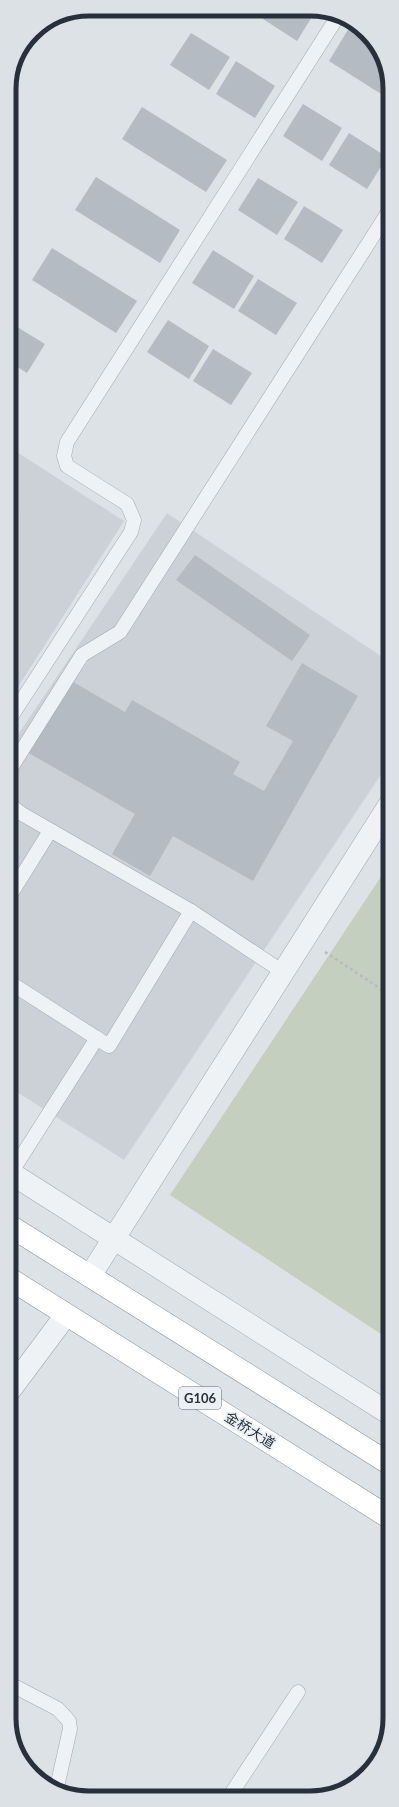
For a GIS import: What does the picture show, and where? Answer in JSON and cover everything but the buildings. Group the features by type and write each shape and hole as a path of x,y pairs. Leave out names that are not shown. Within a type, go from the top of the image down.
{"highway":[{"path":"16,1230 383,1460"},
{"name":"金桥大道","path":"16,1283 383,1514"}],"street":[{"path":"90,1276 383,815"},
{"path":"16,1178 114,1238 383,1410"},
{"path":"16,1382 66,1315"}],"lane":[{"path":"16,709 131,532 134,520 127,504 67,466 64,456 67,442 335,21"},
{"path":"16,760 82,655 120,632 383,220"},
{"path":"16,809 191,911 283,972"},
{"path":"16,886 50,830"},
{"path":"16,986 109,1046 191,911"},
{"path":"16,1165 97,1038"},
{"path":"16,1687 58,1709 69,1721 70,1729 58,1783"},
{"path":"233,1791 298,1692"}],"path":[{"path":"304,939 383,990"}],"shaded area":[{"path":"16,452 124,521 16,690"},
{"path":"167,513 383,657 383,772 124,1160 16,1091 16,738"}],"green space":[{"path":"383,874 383,1335 170,1195"}]}
